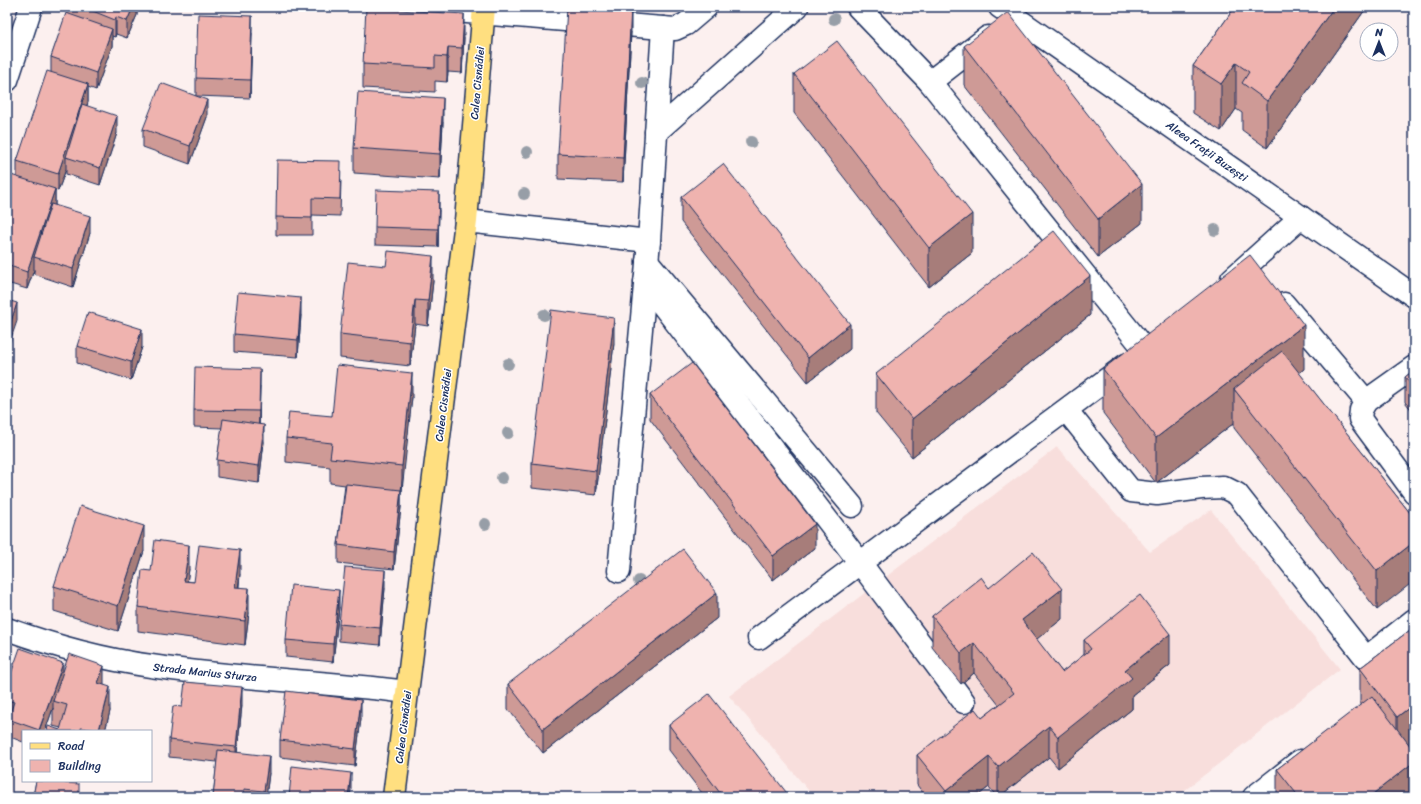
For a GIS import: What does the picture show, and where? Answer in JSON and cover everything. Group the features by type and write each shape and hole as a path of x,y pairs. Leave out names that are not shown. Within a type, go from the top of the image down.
{"main road":[{"name":"Calea Cisnădiei","path":"394,797 466,221 483,10"}],"street":[{"path":"7,80 31,7"},
{"path":"406,7 553,12 675,29 686,24 706,7"},
{"path":"656,132 797,7"},
{"path":"858,7 930,82 1146,350"},
{"path":"930,82 1008,12"},
{"name":"Aleea Frații Buzești","path":"1008,12 1414,296"},
{"path":"619,571 647,261 664,28"},
{"path":"1216,293 1260,276 1301,218"},
{"path":"466,221 647,261 852,506"},
{"path":"647,261 861,564 964,702"},
{"path":"1260,276 1366,401"},
{"path":"760,638 1067,411 1163,336"},
{"path":"1414,367 1366,401 1361,410 1360,419 1414,492"},
{"path":"1067,411 1131,491 1157,494 1201,488 1223,487 1237,494 1366,658 1414,620"},
{"name":"Strada Marius Sturza","path":"7,629 57,646 102,657 151,666 407,692"},
{"path":"1254,797 1301,761"}],"shaded area":[{"path":"1057,447 1150,552 1211,510 1340,669 1176,797 814,797 729,696"}],"building":[{"path":"83,7 133,7 127,21 116,17 115,20"},
{"path":"567,7 631,8 623,158 558,154"},
{"path":"1235,7 1334,7 1267,101 1242,83 1249,72 1236,63 1221,84 1193,66"},
{"path":"366,8 464,14 462,48 448,47 447,57 435,56 435,68 363,64"},
{"path":"1008,12 1142,184 1098,219 964,46"},
{"path":"66,13 112,29 96,73 51,57"},
{"path":"198,14 252,16 250,80 196,78"},
{"path":"837,41 972,214 929,248 794,74"},
{"path":"47,71 88,84 58,174 17,161"},
{"path":"161,83 207,100 190,146 143,129"},
{"path":"358,92 443,98 440,154 354,148"},
{"path":"82,104 117,116 100,168 66,157"},
{"path":"277,160 341,161 340,199 312,198 312,218 276,217"},
{"path":"723,164 850,324 808,358 681,197"},
{"path":"11,175 55,189 27,272 7,265 7,187"},
{"path":"376,190 439,192 438,229 375,227"},
{"path":"51,204 90,216 73,269 34,257"},
{"path":"1054,231 1090,276 912,419 876,374"},
{"path":"388,251 433,256 428,301 415,300 410,342 340,334 348,262 386,266"},
{"path":"1250,255 1304,325 1156,438 1103,369"},
{"path":"238,292 301,298 298,340 234,334"},
{"path":"7,300 17,303 7,333"},
{"path":"551,310 614,318 596,471 532,463"},
{"path":"88,312 142,329 131,362 77,346"},
{"path":"1282,351 1414,518 1414,542 1377,571 1234,389"},
{"path":"692,363 815,524 773,556 650,395"},
{"path":"337,365 412,373 402,466 330,458 332,443 286,438 289,412 332,416"},
{"path":"195,367 260,369 259,411 194,410"},
{"path":"1414,370 1414,388 1405,377"},
{"path":"223,419 264,425 259,466 217,460"},
{"path":"346,484 401,490 394,552 338,545"},
{"path":"80,506 144,526 118,606 54,586"},
{"path":"155,540 189,545 184,581 194,582 199,545 240,550 235,587 249,588 245,621 138,607 142,570 151,571"},
{"path":"683,549 717,593 543,729 508,684"},
{"path":"1033,552 1062,589 1022,620 1062,672 1091,649 1084,640 1140,595 1170,634 1125,670 1132,678 1058,737 1049,726 998,767 989,757 946,791 917,755 975,709 982,718 1014,693 974,643 961,653 932,616 981,577 989,588"},
{"path":"345,567 385,570 380,628 339,624"},
{"path":"291,585 339,590 333,644 286,640"},
{"path":"1414,627 1414,704 1397,717 1360,668"},
{"path":"20,648 63,663 39,730 8,719 14,702 7,700 7,685"},
{"path":"69,654 104,666 98,683 110,687 99,730 81,728 81,730 60,730 67,705 53,701"},
{"path":"185,682 242,687 236,747 169,740 173,706 182,707"},
{"path":"286,691 361,700 355,749 280,740"},
{"path":"709,694 790,797 723,797 669,725"},
{"path":"1372,696 1414,751 1414,762 1369,797 1299,797 1277,769"},
{"path":"48,726 60,730 47,730"},
{"path":"218,750 269,756 264,791 244,789 243,797 213,797"},
{"path":"292,766 351,773 348,797 289,797"},
{"path":"36,782 66,782 79,784 79,797 33,796"},
{"path":"628,792 632,797 622,797"}]}
